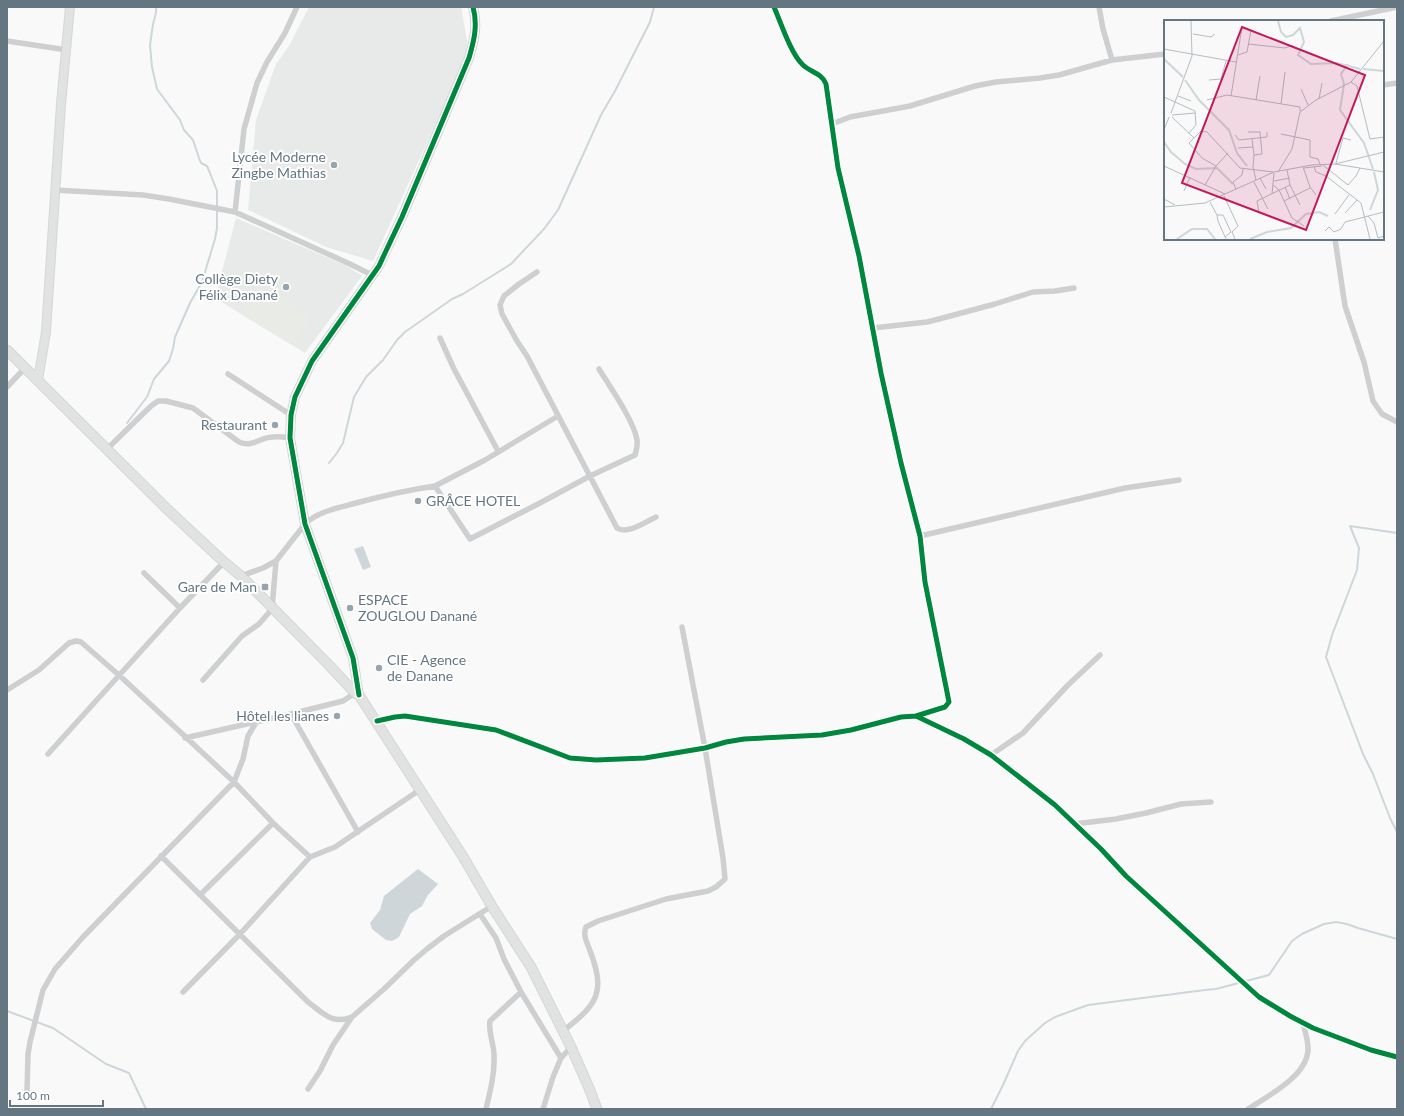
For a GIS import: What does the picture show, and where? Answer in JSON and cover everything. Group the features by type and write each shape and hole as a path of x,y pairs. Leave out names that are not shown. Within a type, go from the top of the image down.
{"main road":[{"path":"7,350 167,508 241,576 357,694 377,721 421,789 531,967 571,1047 597,1109"}],"street":[{"path":"38,380 46,332 61,104 70,7"},
{"path":"235,212 242,141 257,83 267,62 285,33 297,7"},
{"path":"185,738 346,700 357,694 353,658 304,524 290,438 291,415 295,397 312,361 379,266 402,217 469,58 474,42 476,26 475,14 472,7"},
{"path":"377,721 395,717 411,717 496,730 562,755 580,760 645,758 705,748 739,740 822,735 851,730 901,717 916,716 944,707 949,702 925,582 920,536 901,463 881,373 859,256 834,152 832,124 824,80 821,76 807,69 797,59 774,7"},
{"path":"1099,7 1103,29 1112,60"},
{"path":"1336,20 1397,7"},
{"path":"7,41 66,50"},
{"path":"832,124 850,117 910,106 975,86 1059,75 1112,60 1164,54"},
{"path":"1384,84 1397,82"},
{"path":"55,190 169,198 235,212 372,275"},
{"path":"1335,240 1348,317 1364,362 1373,401 1382,414 1397,422"},
{"path":"537,272 519,284 502,300 500,309 505,321 527,356 617,528 620,530 628,530 656,517"},
{"path":"873,328 933,320 995,304 1033,292 1055,292 1074,288"},
{"path":"440,338 454,369 498,451"},
{"path":"7,387 25,368"},
{"path":"435,486 470,539 590,476 635,455 638,444 636,433 599,369"},
{"path":"228,374 291,415"},
{"path":"107,449 151,406 160,401 166,401 193,408 239,442 245,444 252,444 272,436 290,438"},
{"path":"241,576 263,568 276,561 304,524 315,516 337,508 401,492 435,486 480,462 558,416"},
{"path":"920,536 1125,488 1179,480"},
{"path":"203,680 242,636 258,624 272,609 276,561"},
{"path":"48,754 180,608 224,562"},
{"path":"144,573 180,608"},
{"path":"563,1031 589,1009 596,998 596,967 585,937 584,931 586,927 598,921 666,899 708,890 716,887 725,879 705,748 682,627"},
{"path":"7,690 39,670 69,643 74,641 81,642 120,676 234,782 273,823 310,857"},
{"path":"991,755 1023,733 1068,685 1100,655"},
{"path":"291,714 358,832"},
{"path":"916,716 964,739 991,755 1055,805 1101,849 1126,876 1259,997 1303,1023 1358,1046 1397,1057"},
{"path":"27,1090 28,1054 45,986 55,969 71,949 234,782 243,759 248,736 257,722"},
{"path":"183,992 240,934 310,857 330,850 421,789"},
{"path":"1074,824 1116,819 1181,804 1212,802"},
{"path":"200,895 273,823"},
{"path":"162,856 308,1002 327,1016 339,1020 352,1017"},
{"path":"308,1089 320,1071 333,1045 352,1017 384,990 427,949 444,936 492,906"},
{"path":"480,914 496,938 504,959 521,992 561,1058"},
{"path":"486,1109 494,1072 494,1055 490,1021 521,992"},
{"path":"1248,1109 1289,1081 1299,1072 1306,1058 1308,1047 1303,1023"},
{"path":"543,1109 553,1077 561,1058 571,1047"}],"shaded area":[{"name":"Lycée Moderne Zingbe Mathias","path":"309,7 461,7 469,51 373,261 326,247 248,210 256,120 276,64 289,46"},
{"name":"Collège Diety Félix Danané","path":"236,218 347,266 362,276 305,353 215,298"},
{"path":"262,282 311,318 292,345 239,313"},
{"path":"363,546 371,567 363,570 354,549"},
{"path":"418,869 438,884 428,895 422,906 410,914 399,937 392,941 386,940 372,929 370,923 380,910 384,896"}],"waterway":[{"path":"127,423 147,397 154,379 169,361 175,337 190,303 202,282 217,228 217,191 207,166 201,163 193,140 184,130 180,120 157,89 152,67 150,45 156,7"},
{"path":"329,463 343,443 354,397 366,377 383,360 397,340 405,332 452,299 463,294 511,264 544,229 558,210 601,115 650,22 654,7"},
{"path":"1397,533 1350,526 1359,548 1357,570 1332,635 1326,657 1363,754 1397,832"},
{"path":"991,1109 1018,1051 1025,1041 1045,1023 1055,1017 1088,1005 1216,989 1269,975 1292,941 1302,934 1324,924 1336,922 1347,924 1397,939"},
{"path":"7,1011 53,1028 106,1064 129,1073 146,1109"}],"cycle path":[{"path":"359,695 353,658 305,524 290,438 291,415 295,397 312,361 379,266 402,217 469,58 474,39 475,27 473,7"},
{"path":"774,7 794,54 803,65 822,77 826,84 838,168 859,256 881,373 901,463 920,536 925,582 949,702 945,707 916,716"},
{"path":"377,721 405,716 496,730 570,758 596,760 645,758 705,748 744,739 822,735 851,730 901,717 916,716 964,739 991,755 1055,805 1101,849 1126,876 1259,997 1313,1028 1371,1050 1397,1057"}],"place":[{"name":"Lycée Moderne Zingbe Mathias","path":"334,165"},
{"name":"Collège Diety Félix Danané","path":"286,287"},
{"name":"Restaurant","path":"275,425"},
{"name":"GRÂCE HOTEL","path":"418,501"},
{"name":"Gare de Man","path":"265,587"},
{"name":"ESPACE ZOUGLOU Danané","path":"350,608"},
{"name":"CIE - Agence de Danane","path":"379,668"},
{"name":"Hôtel les lianes","path":"337,716"}]}
